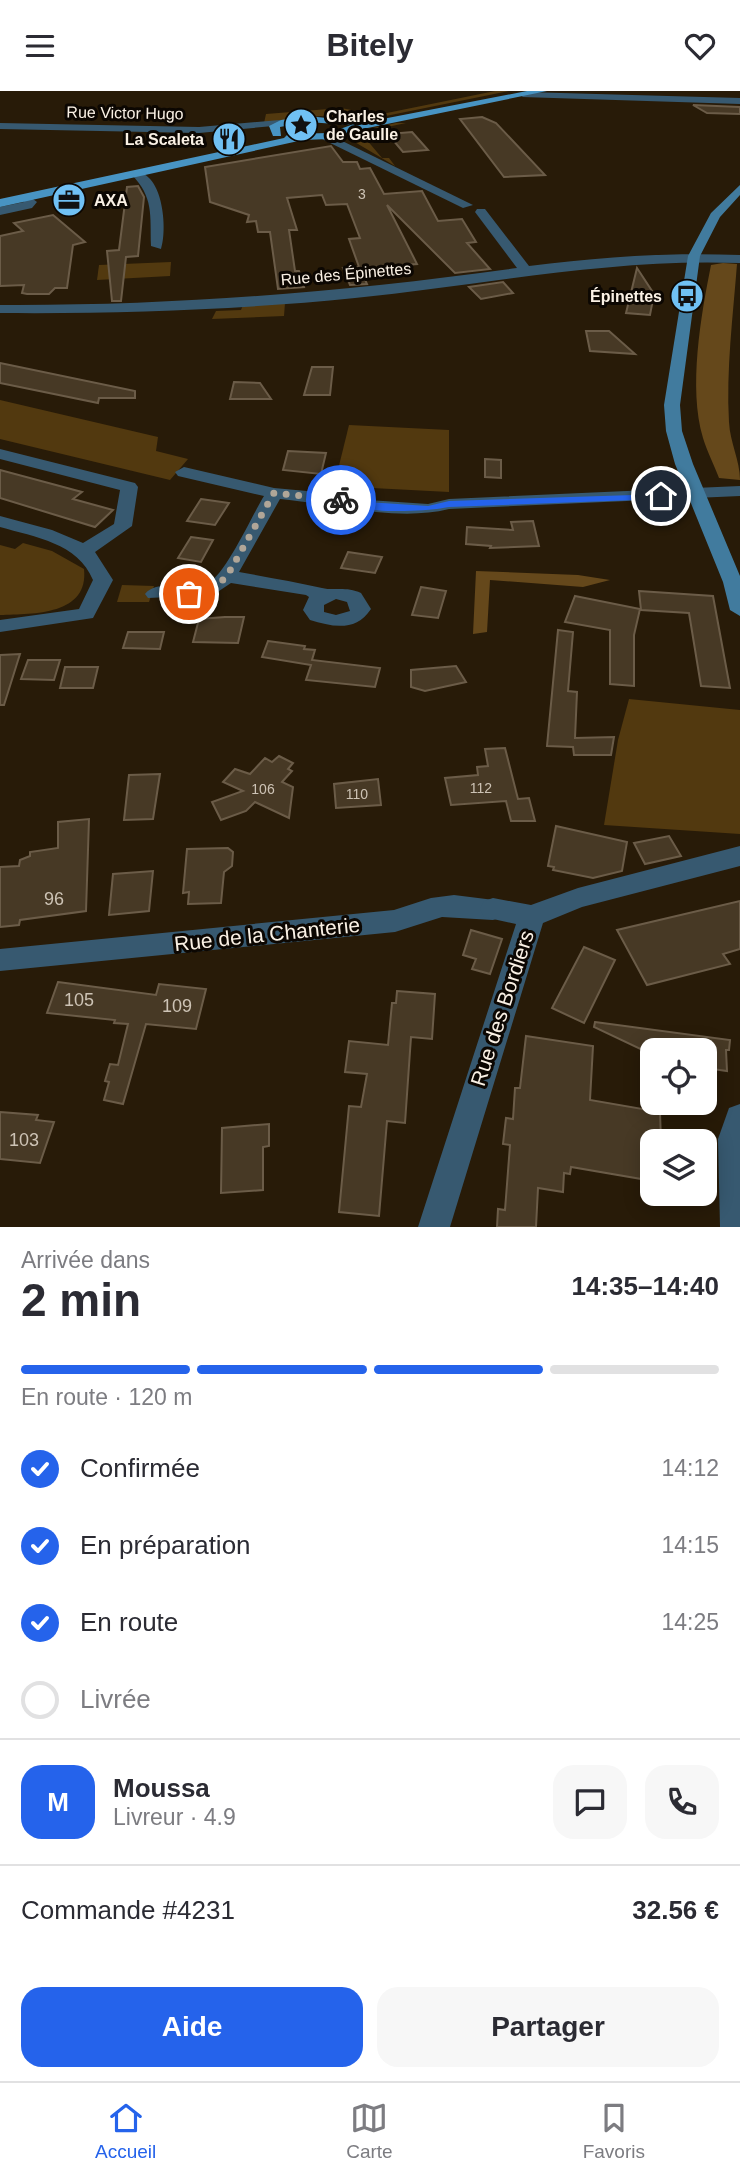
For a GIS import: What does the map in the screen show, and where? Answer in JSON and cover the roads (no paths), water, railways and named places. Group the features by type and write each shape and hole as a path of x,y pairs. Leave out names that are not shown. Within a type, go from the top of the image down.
{"main road":[{"path":"0,200 264,142 277,129 319,118 345,125 542,91"},
{"path":"0,200 137,174 299,138 337,135 345,125"},
{"path":"277,129 299,138"},
{"path":"740,188 715,216 694,256 672,405 674,431 733,582 740,610"}],"street":[{"path":"522,93 740,101"},
{"name":"Rue Victor Hugo","path":"3,126 277,129"},
{"path":"324,137 467,205"},
{"path":"137,174 151,186 157,246"},
{"path":"0,211 28,205 31,201 26,197"},
{"path":"481,212 524,269"},
{"name":"Rue des Épinettes","path":"0,309 355,294 589,261 694,256 740,259"},
{"path":"0,454 129,487 122,526 84,551"},
{"path":"184,472 274,493 339,499 350,504 428,509 449,504 740,491"},
{"path":"155,594 213,589 227,576 274,493"},
{"path":"0,521 84,551 99,565 103,580 86,614 0,626"},
{"path":"227,576 312,590 321,597"},
{"name":"Rue des Bordiers","path":"434,1227 532,916 578,898 740,856"},
{"name":"Rue de la Chanterie","path":"0,960 395,921 431,907 459,904 532,916"},
{"path":"736,1227 732,1139 734,1125 740,1118"}],"place":[{"name":"Charles de Gaulle","path":"301,125"},
{"name":"La Scaleta","path":"229,139"},
{"name":"AXA","path":"69,200"},
{"name":"Épinettes","path":"687,296"}]}
